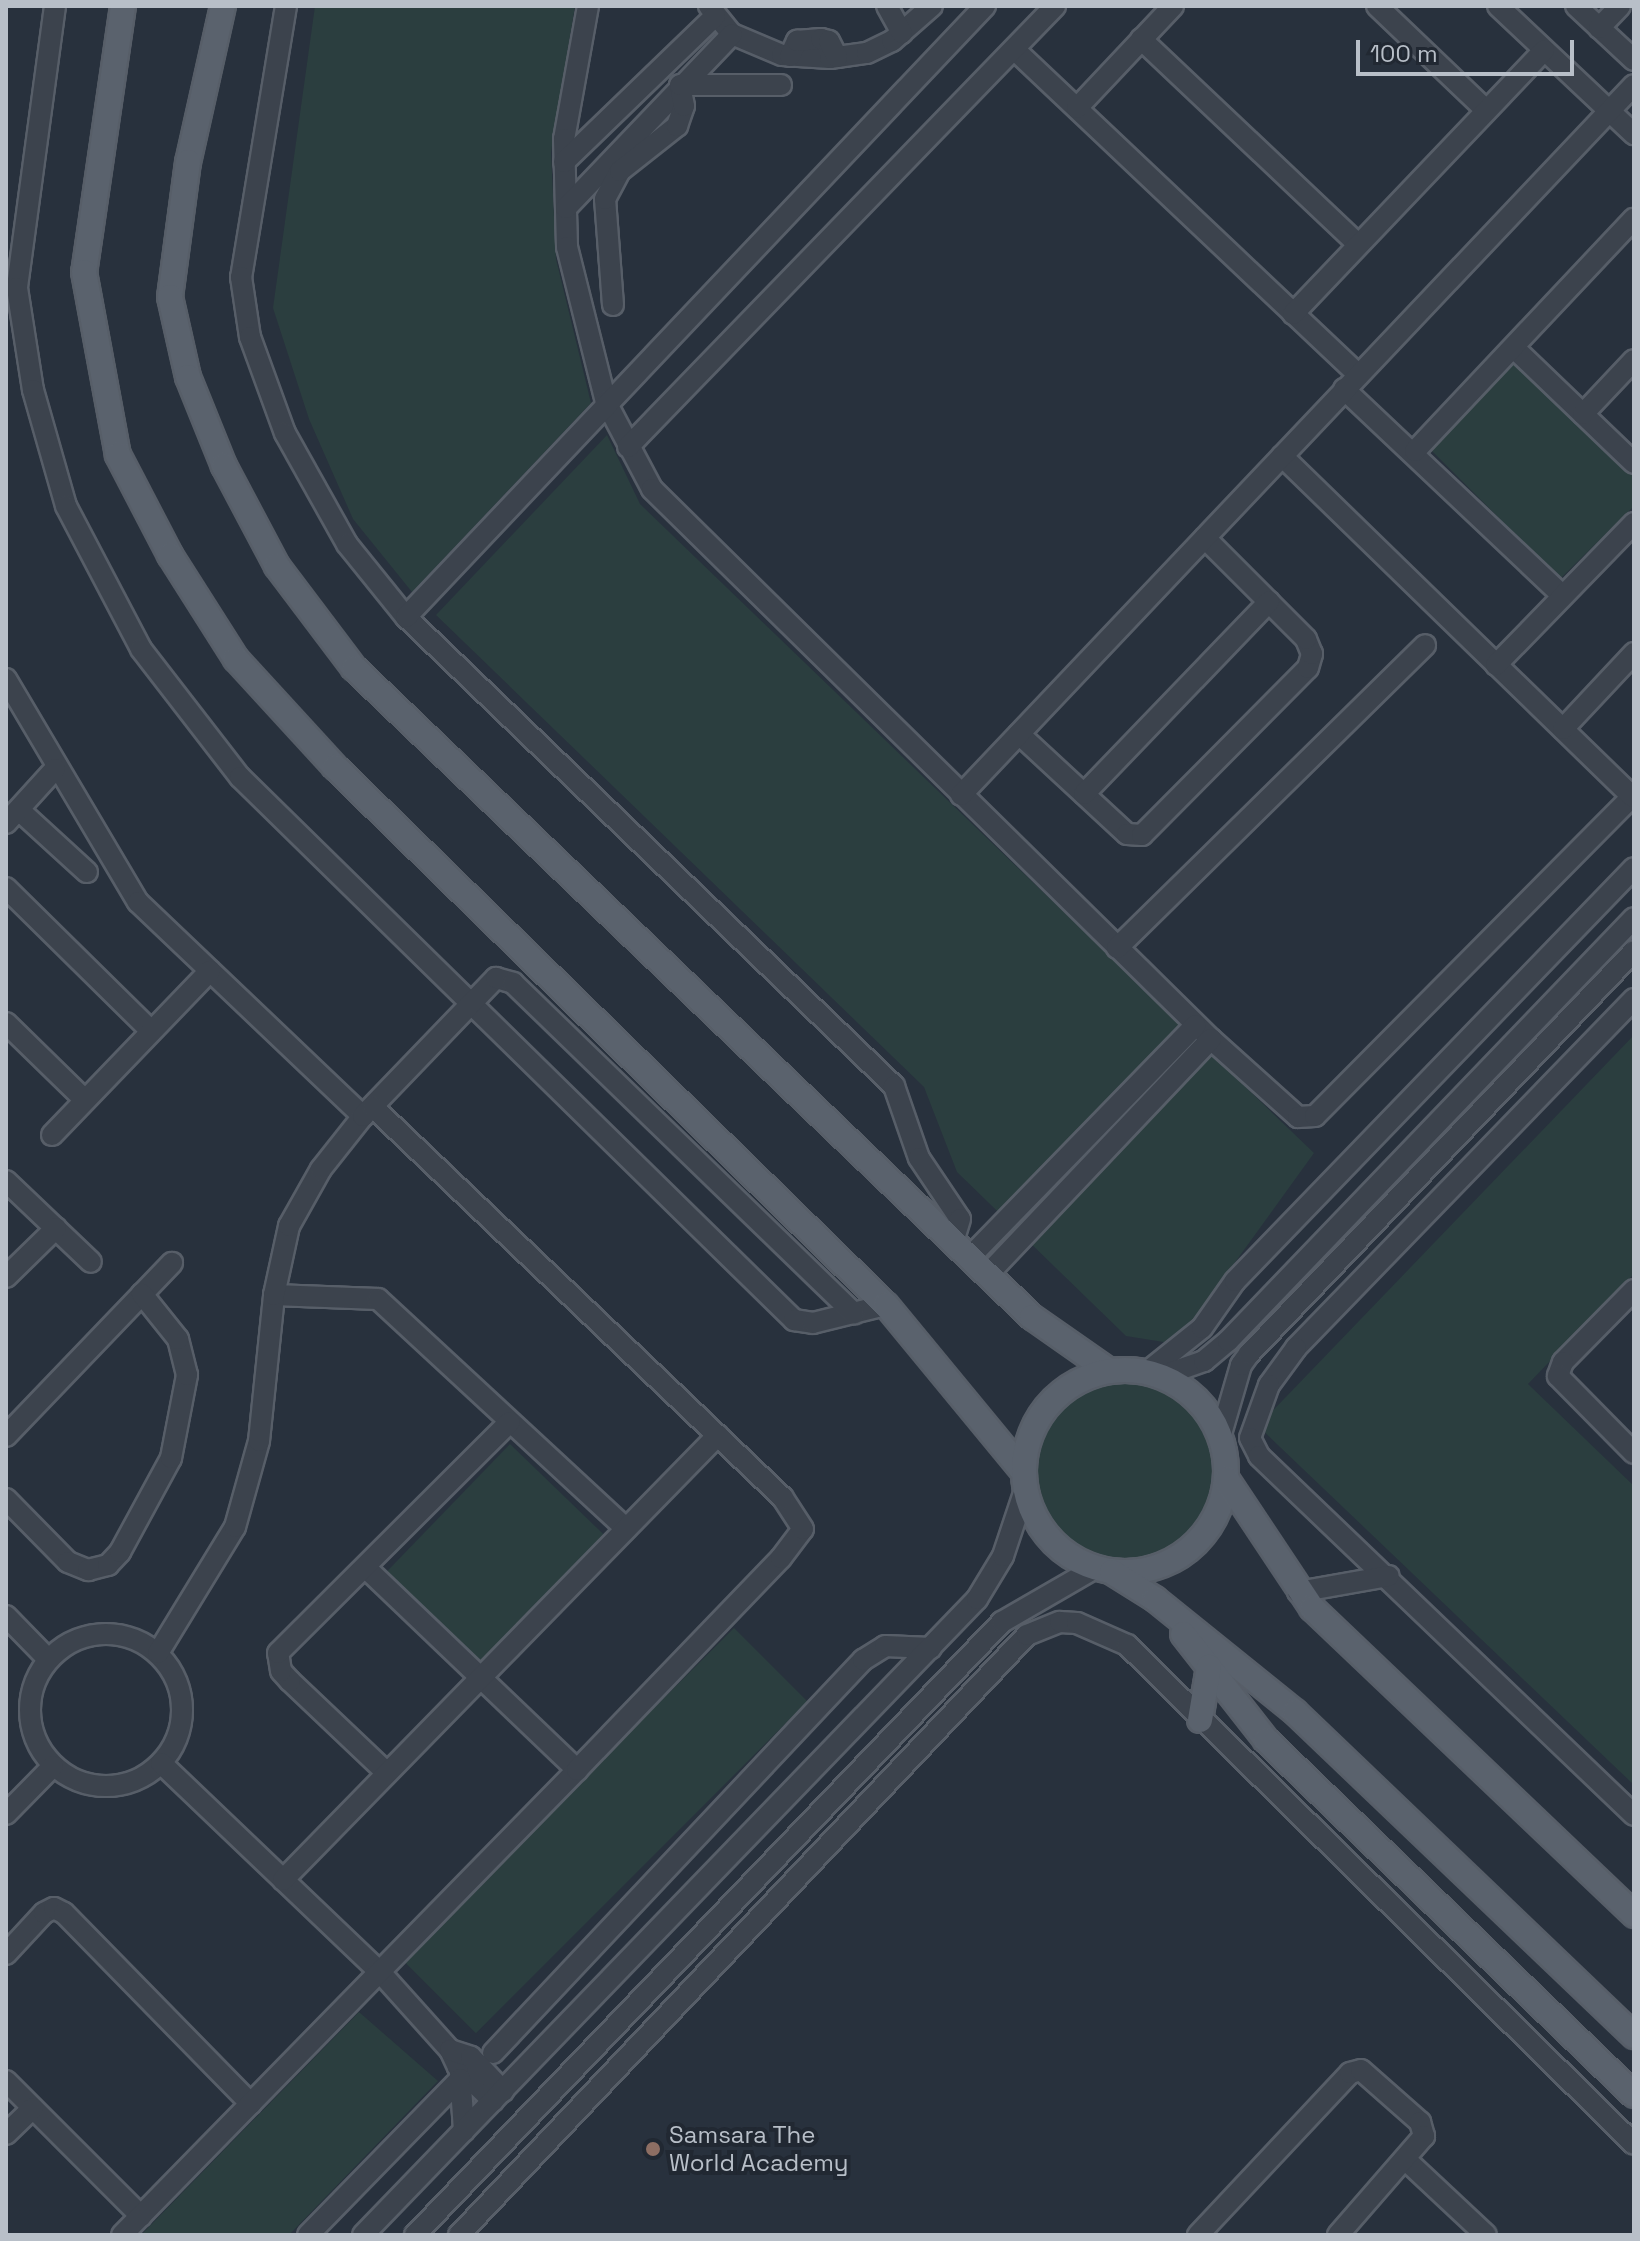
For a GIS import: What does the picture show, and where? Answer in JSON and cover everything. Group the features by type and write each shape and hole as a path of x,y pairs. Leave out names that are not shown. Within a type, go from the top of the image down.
{"main road":[{"path":"122,6 84,272 118,455 170,555 236,659 335,767 886,1305 1024,1481 1048,1538 1155,1599 1295,1712 1634,2036"},
{"path":"223,6 188,162 170,297 188,377 224,466 277,566 354,668 1032,1317 1109,1371"},
{"path":"1024,1481 1036,1421 1061,1392 1109,1371 1154,1374 1193,1395 1221,1434 1227,1480 1298,1592 1634,1915"},
{"path":"1104,1570 1148,1570 1189,1551 1208,1530 1227,1480"},
{"path":"1155,1599 1266,1740 1634,2095"},
{"path":"1200,1720 1209,1667"}],"street":[{"path":"55,6 17,288 33,390 66,506 141,649 240,777 794,1320 813,1323 886,1305"},
{"path":"286,6 242,261 246,322 285,433 347,544 406,617 894,1086 919,1158 960,1219 971,1256 1204,1032"},
{"path":"588,6 564,162 567,247 606,402 652,489 1204,1032 1298,1117 1311,1118 1633,795 1282,456"},
{"path":"887,6 902,33"},
{"path":"564,162 712,11 732,34 790,56 797,41 812,39 829,41 837,57 867,53 902,33 932,6"},
{"path":"406,617 606,402 985,6"},
{"path":"628,447 1055,6"},
{"path":"1077,108 1173,6"},
{"path":"1377,6 1486,110"},
{"path":"1498,6 1634,134"},
{"path":"1576,6 1634,60"},
{"path":"1599,28 1620,6"},
{"path":"566,208 680,85 732,34"},
{"path":"1141,39 1358,244"},
{"path":"1015,50 1293,314 1415,451 1562,595"},
{"path":"1293,314 1544,50"},
{"path":"680,85 781,85"},
{"path":"613,305 605,199 620,171 677,126 684,106 680,85"},
{"path":"961,795 1634,85"},
{"path":"1415,451 1634,219"},
{"path":"1514,348 1634,463"},
{"path":"1583,414 1634,360"},
{"path":"1496,665 1634,523"},
{"path":"1019,734 1127,834 1142,835 1308,668 1312,654 1306,639 1205,538"},
{"path":"1084,794 1269,602"},
{"path":"1117,948 1425,645"},
{"path":"1563,729 1634,653"},
{"path":"6,679 55,769 138,902 718,1435 795,1511 803,1529 800,1538 577,1770 122,2235"},
{"path":"55,769 13,816 87,872"},
{"path":"1154,1374 1202,1328 1235,1281 1634,868"},
{"path":"6,888 151,1031"},
{"path":"1154,1374 1204,1361 1228,1341 1634,918"},
{"path":"1221,1434 1241,1365 1249,1354 1634,951"},
{"path":"52,1135 210,971"},
{"path":"158,1653 235,1527 259,1441 274,1295 289,1226 321,1169 368,1112 496,978 513,983 854,1313"},
{"path":"1634,999 1296,1348 1269,1385 1250,1438 1259,1456 1389,1576 1634,1815"},
{"path":"6,1023 85,1100"},
{"path":"6,1181 91,1262"},
{"path":"6,1277 56,1228"},
{"path":"6,1436 172,1263"},
{"path":"1634,1290 1563,1362 1558,1376 1634,1453"},
{"path":"6,1499 68,1562 88,1570 108,1565 120,1552 171,1458 187,1375 178,1339 142,1294"},
{"path":"274,1295 373,1296 626,1529"},
{"path":"387,1773 290,1681 278,1663 282,1644 367,1569 510,1422"},
{"path":"283,1880 718,1435"},
{"path":"363,2235 977,1599 1003,1556 1024,1481"},
{"path":"367,1569 577,1770"},
{"path":"415,2235 779,1859 939,1685 1002,1622 1104,1570"},
{"path":"1298,1592 1389,1576"},
{"path":"6,1616 48,1659"},
{"path":"459,2235 1027,1635 1060,1622 1121,1640 1634,2144"},
{"path":"90,1634 126,1636 158,1653 173,1672 183,1719 176,1743 161,1763 142,1778 108,1786 73,1779 53,1766 30,1725 32,1690 48,1659 90,1634"},
{"path":"493,2053 863,1660 885,1646 931,1648"},
{"path":"939,1685 945,1721"},
{"path":"161,1763 380,1972 460,2064 498,2096"},
{"path":"6,1814 53,1766"},
{"path":"6,1954 44,1913 54,1908 64,1913 251,2104"},
{"path":"308,2235 460,2064 493,2053 541,2053"},
{"path":"460,2064 464,2131"},
{"path":"1198,2235 1356,2070 1366,2071 1420,2122 1422,2142 1338,2235"},
{"path":"6,2081 141,2216"},
{"path":"6,2134 33,2108"},
{"path":"1407,2161 1464,2227 1486,2235"}],"shaded area":[{"path":"315,6 575,6 551,152 556,259 591,403 412,592 353,519 309,419 273,308"},
{"path":"1515,361 1634,474 1634,506 1560,579 1430,449"},
{"path":"607,435 640,504 1314,1153 1176,1344 1126,1336 957,1172 924,1087 436,615"},
{"path":"1634,1035 1634,1274 1528,1384 1634,1486 1634,1785 1258,1426"},
{"path":"1126,1381 1160,1388 1189,1407 1208,1436 1215,1470 1208,1504 1189,1533 1160,1552 1126,1559 1092,1552 1063,1533 1044,1504 1037,1470 1044,1436 1063,1407 1092,1388"},
{"path":"510,1444 604,1534 480,1662 386,1572"},
{"path":"734,1628 808,1702 476,2033 402,1960"},
{"path":"359,2012 438,2081 289,2235 141,2235"}],"place":[{"name":"Samsara The World Academy","path":"653,2149"}]}
